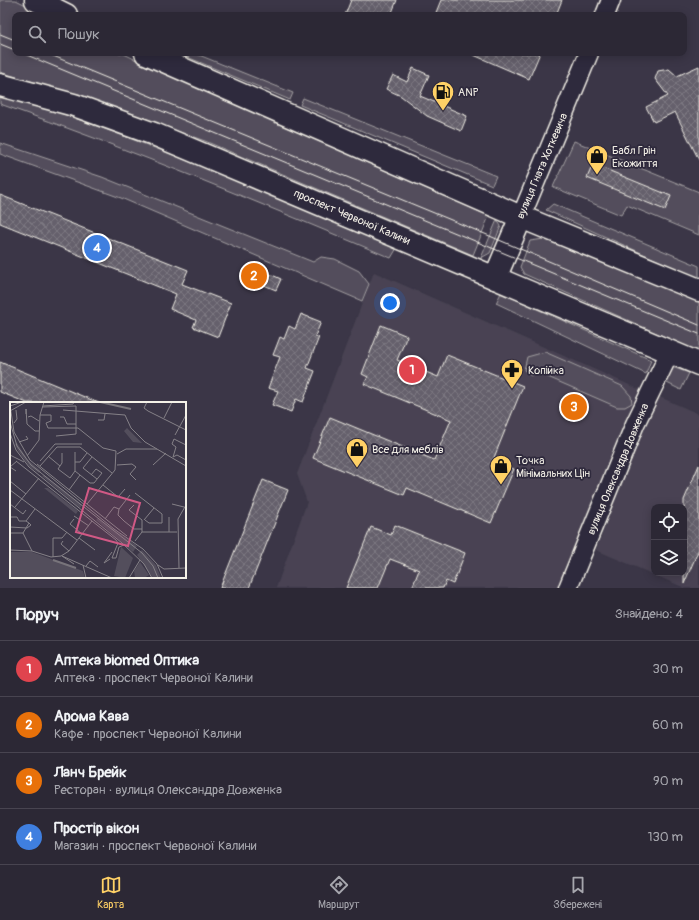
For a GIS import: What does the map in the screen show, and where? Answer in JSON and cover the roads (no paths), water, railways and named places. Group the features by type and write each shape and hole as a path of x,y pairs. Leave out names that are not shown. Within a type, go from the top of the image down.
{"main road":[{"path":"36,0 60,12"},
{"path":"153,56 521,217 699,290"},
{"name":"проспект Червоної Калини","path":"0,85 74,105 154,134 699,364"},
{"name":"вулиця Гната Хоткевича","path":"495,278 521,217"}],"street":[{"path":"606,12 611,0"},
{"name":"вулиця Гната Хоткевича","path":"521,217 588,56"},
{"name":"вулиця Олександра Довженка","path":"568,588 635,424 670,352"}],"tram line":[{"path":"0,34 12,39"},
{"path":"0,44 12,49"},
{"path":"29,56 699,334"},
{"path":"53,56 485,234 699,325"}],"place":[{"name":"ANP","path":"443,112"},
{"name":"Бабл Грін Eкожиття","path":"597,176"},
{"name":"Простір вікон","path":"97,248"},
{"name":"Арома Кава","path":"254,276"},
{"name":"Аптека biomed Оптика","path":"412,370"},
{"name":"Копійка","path":"512,390"},
{"name":"Ланч Брейк","path":"574,407"},
{"name":"Все для меблів","path":"357,468"},
{"name":"Точка Мінімальних Цін","path":"501,486"}]}
